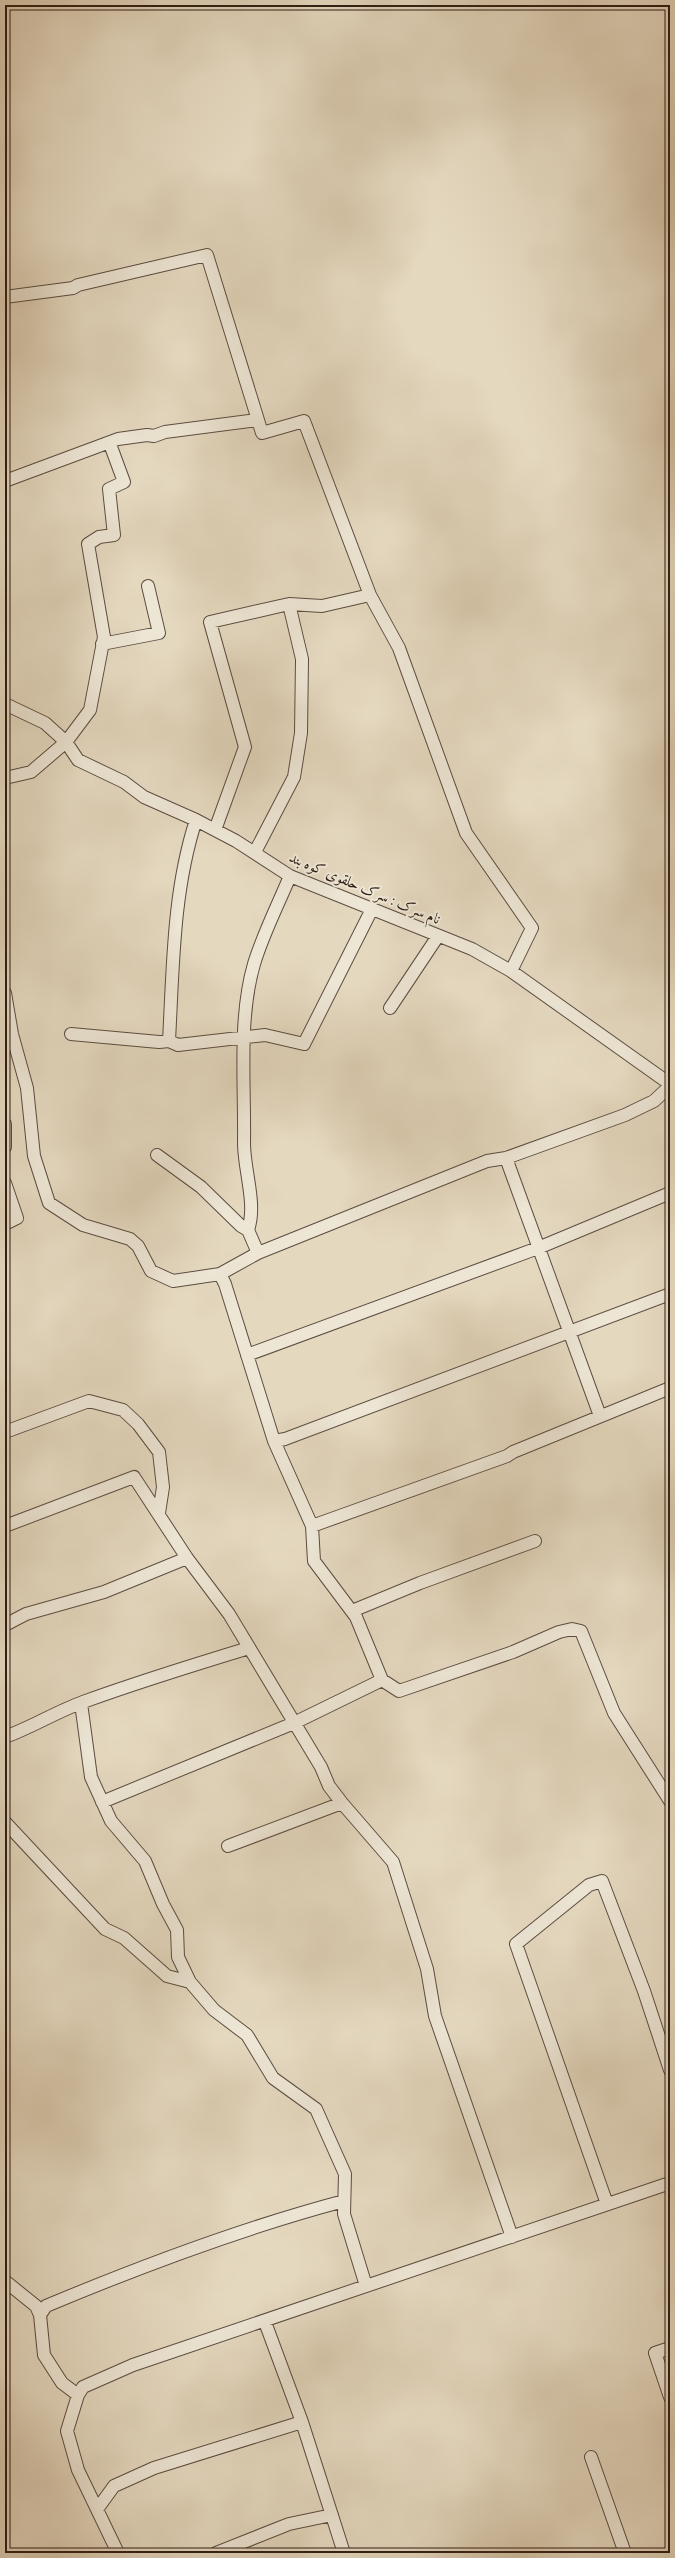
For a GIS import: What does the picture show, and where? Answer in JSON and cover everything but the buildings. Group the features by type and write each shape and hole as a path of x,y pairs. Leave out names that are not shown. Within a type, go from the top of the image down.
{"street":[{"path":"5,297 73,288 78,284 207,255 262,433 304,421 370,595 399,648 466,833 481,852 508,894 526,916 532,928 511,971"},
{"path":"5,481 110,444 118,439 146,435 154,436 165,432 257,420"},
{"path":"5,778 31,772 66,742 90,710 104,637 88,544 94,539 114,534 109,489 124,482 110,444"},
{"path":"102,644 159,633 148,586"},
{"path":"215,830 245,747 210,622 289,604 322,606 370,595"},
{"path":"255,852 294,777 301,733 302,659 289,604"},
{"name":"نام سرک : سرک حلقوی کوه بند","path":"5,704 45,722 66,742 78,760 124,782 144,797 215,830 255,852 290,876 472,949 511,971 670,1085"},
{"path":"169,1041 176,920 187,848 196,820"},
{"path":"258,1253 248,1230 252,1207 245,1174 245,1009 254,964 290,876"},
{"path":"71,1034 152,1042 169,1041 178,1045 265,1035 304,1044 372,909"},
{"path":"390,1008 438,936"},
{"path":"5,993 12,1034 27,1088 34,1156 49,1203 82,1224 130,1239 138,1246 151,1271 173,1281 220,1274 258,1253 487,1161 506,1158 625,1115 654,1101 670,1085"},
{"path":"5,1124 5,1147"},
{"path":"157,1155 195,1182 241,1226 248,1230"},
{"path":"506,1158 600,1416"},
{"path":"5,1182 17,1218 5,1224"},
{"path":"247,1355 538,1248 670,1193"},
{"path":"220,1274 225,1284 274,1441 312,1526 314,1561 352,1611 374,1658 382,1680 399,1691 513,1652 559,1632 572,1629 581,1631 614,1713 670,1801"},
{"path":"274,1441 285,1439 670,1294"},
{"path":"312,1526 507,1456 670,1388"},
{"path":"5,1432 89,1401 123,1410 138,1424 159,1452 163,1487 159,1513"},
{"path":"5,1526 134,1477 159,1513 187,1558 228,1614 342,1804 393,1862 427,1969 435,2016 512,2237"},
{"path":"352,1611 420,1583 535,1541"},
{"path":"5,1625 26,1614 104,1592 187,1558"},
{"path":"5,1736 34,1726 81,1703 162,1674 249,1648"},
{"path":"102,1802 294,1722 382,1680"},
{"path":"81,1703 91,1777 110,1821 145,1861 163,1904 177,1930 178,1957 190,1982 214,2010 247,2034 273,2078 316,2109 345,2174 344,2214 366,2286"},
{"path":"228,1846 342,1804"},
{"path":"5,1822 105,1929 124,1938 167,1976 190,1982"},
{"path":"607,2204 516,1944 589,1885 602,1881 644,1991 670,2070"},
{"path":"118,2553 98,2508 78,2470 67,2431 78,2395 84,2387 133,2365 265,2322 366,2286 670,2183"},
{"path":"40,2315 46,2306 128,2271 219,2237 344,2201"},
{"path":"5,2281 36,2306 40,2315 44,2355 62,2383 78,2395"},
{"path":"265,2322 302,2422 344,2553"},
{"path":"670,2348 655,2354 670,2397"},
{"path":"98,2508 114,2486 147,2471 302,2422"},
{"path":"591,2457 625,2553"},
{"path":"216,2553 289,2524 332,2515"}]}
